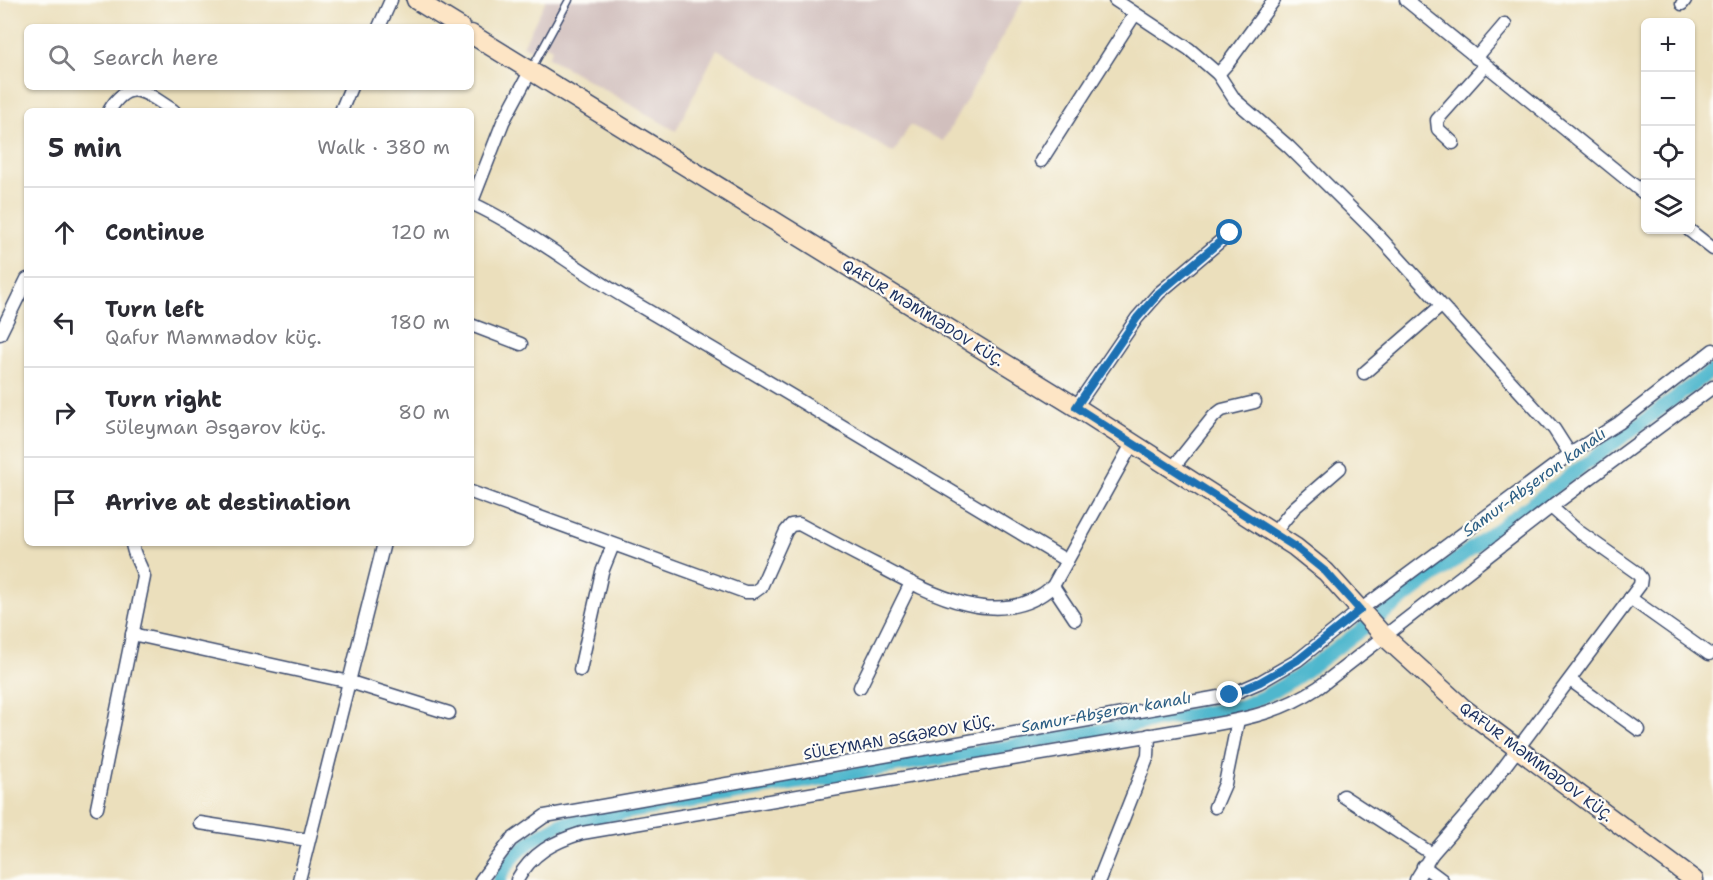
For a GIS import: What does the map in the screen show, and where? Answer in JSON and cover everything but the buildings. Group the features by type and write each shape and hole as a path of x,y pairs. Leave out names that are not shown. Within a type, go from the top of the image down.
{"street":[{"path":"380,24 391,0"},
{"path":"416,0 455,24"},
{"path":"1115,0 1189,49 1218,74 1235,100 1338,193 1554,429 1570,454"},
{"path":"1218,74 1274,0"},
{"path":"1406,0 1641,191"},
{"path":"1041,160 1135,14"},
{"path":"1453,143 1438,129 1437,120 1481,62 1505,24"},
{"name":"QAFUR MƏMMƏDOV KÜÇ.","path":"474,36 1076,407 1171,470 1274,533 1326,572 1384,636 1444,692 1694,880"},
{"path":"474,196 503,122 531,70"},
{"path":"111,108 123,92 128,90"},
{"path":"135,90 146,93 169,108"},
{"path":"342,108 350,90"},
{"path":"474,205 503,219 589,277 789,393 1067,561"},
{"path":"1076,407 1137,318 1159,293 1230,233"},
{"path":"1694,234 1713,249"},
{"path":"0,334 24,285"},
{"path":"1364,373 1441,306"},
{"path":"474,326 521,344"},
{"name":"SÜLEYMAN ƏSGƏROV KÜÇ.","path":"481,880 489,866 511,840 545,816 1230,695 1260,682 1298,660 1360,610 1570,454 1619,423 1713,350"},
{"path":"517,880 523,869 541,851 582,833 820,794 1238,720 1283,707 1302,698 1551,507 1713,387"},
{"path":"1171,470 1222,410 1255,402"},
{"path":"474,493 745,592 754,592 761,587 786,531 791,525 799,525 911,583 957,602 983,608 1005,607 1033,601 1053,586 1132,444"},
{"path":"1274,533 1294,508 1340,468"},
{"path":"1416,880 1432,854 1480,798 1640,585 1641,578 1636,572 1578,531 1551,507"},
{"path":"580,670 602,572 613,545"},
{"path":"97,807 144,577 141,565 134,556 132,546"},
{"path":"299,880 383,546"},
{"path":"860,687 911,583"},
{"path":"1053,586 1075,619"},
{"path":"1630,598 1709,654"},
{"path":"132,634 350,682 448,713"},
{"path":"1570,680 1639,730"},
{"path":"1215,807 1225,784 1238,720"},
{"path":"1099,880 1148,756 1149,735"},
{"path":"1342,796 1432,854"},
{"path":"200,823 308,840"},
{"path":"1423,866 1442,880"}],"lane":[{"path":"531,70 569,0"}],"shaded area":[{"path":"546,0 1023,0 943,141 910,125 894,153 717,49 676,131 548,57 552,49 541,43 536,52 523,46"}],"waterway":[{"name":"Samur-Abşeron kanalı","path":"499,880 510,861 524,847 560,824 1242,706 1296,678 1713,370"}],"route":[{"path":"1230,233 1159,293 1137,318 1076,407 1171,470 1295,547 1326,572 1360,610 1298,660 1260,682 1230,695"}]}
